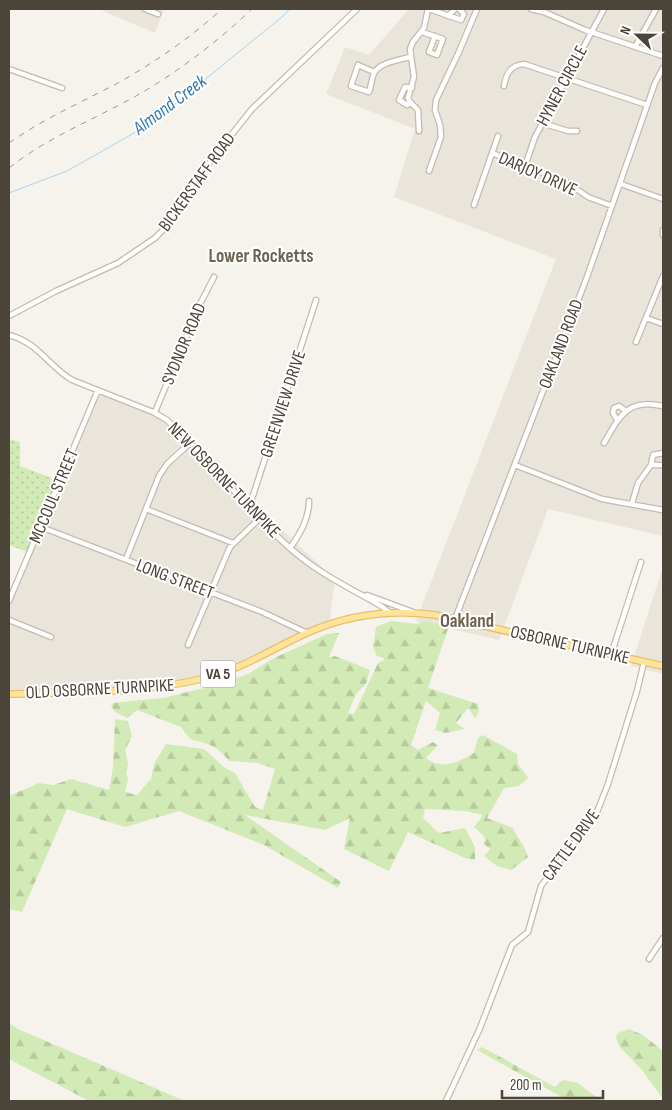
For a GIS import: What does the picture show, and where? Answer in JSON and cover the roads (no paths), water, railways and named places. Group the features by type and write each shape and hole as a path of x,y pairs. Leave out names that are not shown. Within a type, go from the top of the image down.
{"main road":[{"name":"OLD OSBORNE TURNPIKE","path":"9,694 178,685 229,671 307,633 342,620 376,613 417,613"},
{"name":"OSBORNE TURNPIKE","path":"417,613 455,619 663,666"}],"street":[{"path":"144,9 158,14"},
{"name":"BICKERSTAFF ROAD","path":"9,316 56,291 118,262 160,234 186,192 252,110 357,9"},
{"path":"419,131 418,110 408,98 414,74 410,56 411,44 426,25 429,9 461,20 464,14 459,9"},
{"path":"448,16 455,9"},
{"path":"429,171 441,137 440,125 435,110 436,100 477,9"},
{"path":"531,9 545,10 592,32 663,56"},
{"name":"HYNER CIRCLE","path":"525,166 542,123 604,9"},
{"path":"635,47 656,9"},
{"path":"422,32 435,36"},
{"path":"374,72 358,65 351,86 369,92 374,72 389,63 410,56"},
{"path":"504,86 509,70 514,66 522,64 530,65 647,105"},
{"name":"OAKLAND ROAD","path":"455,619 587,277 647,105 657,78 663,68"},
{"path":"9,77 10,70 62,88"},
{"path":"411,103 407,105 399,100 404,87 412,88"},
{"path":"542,123 568,131 577,131"},
{"path":"474,204 498,136"},
{"name":"DARJOY DRIVE","path":"492,153 568,183 588,197 612,206"},
{"path":"620,184 663,199"},
{"path":"663,230 663,235"},
{"path":"636,342 663,276"},
{"name":"SYDNOR ROAD","path":"155,412 200,304 214,277"},
{"name":"GREENVIEW DRIVE","path":"249,508 316,300"},
{"path":"646,318 663,324"},
{"name":"NEW OSBORNE TURNPIKE","path":"9,335 33,345 66,376 155,412 167,420 259,519 290,548 318,570 357,591 389,612"},
{"name":"MCCOUL STREET","path":"9,601 98,390"},
{"path":"604,443 626,411 637,405 647,403 663,406"},
{"path":"618,420 613,413 614,408 619,406 626,411"},
{"path":"126,559 162,471 190,443"},
{"path":"632,503 638,483 651,464 653,455 663,454"},
{"path":"651,464 663,466"},
{"path":"515,465 597,498 663,510"},
{"path":"290,548 303,527 308,513 308,500"},
{"path":"146,509 232,543"},
{"path":"188,645 223,560 232,543 259,519"},
{"name":"LONG STREET","path":"41,526 262,612 307,633"},
{"path":"612,654 641,562"},
{"name":"NEW OSBORNE TURNPIKE","path":"357,591 417,613"},
{"path":"374,602 377,606 376,613"},
{"path":"9,620 50,637"},
{"name":"CATTLE DRIVE","path":"446,1101 480,1028 512,945 528,932 541,886 597,812 606,789 644,662"},
{"path":"649,959 663,938"}],"waterway":[{"name":"Almond Creek","path":"9,193 67,171 150,124 290,9"}],"railway":[{"path":"9,143 48,119 116,84 144,67 184,40 222,9"},
{"path":"9,168 39,147 136,96 167,77 211,45 252,9"}],"district":[{"name":"Lower Rocketts","path":"261,256"},
{"name":"Oakland","path":"467,621"}]}
